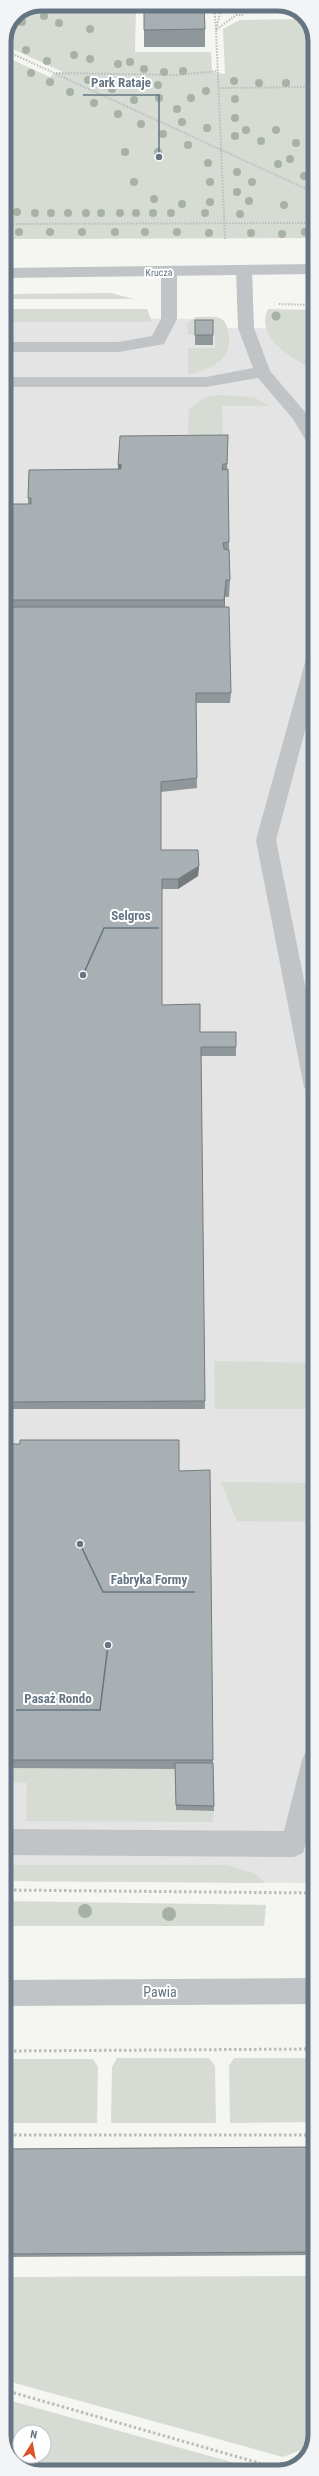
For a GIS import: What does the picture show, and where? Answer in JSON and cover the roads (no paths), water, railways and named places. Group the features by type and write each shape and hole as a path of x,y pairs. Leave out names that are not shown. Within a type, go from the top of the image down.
{"street":[{"name":"Krucza","path":"11,273 308,269"},
{"path":"244,270 246,328 262,372 299,416 308,431"},
{"path":"11,347 119,348 158,340 169,319 169,272"},
{"path":"11,382 206,382 262,372"},
{"path":"308,685 266,840 308,1051"},
{"path":"11,1842 294,1844 308,1788"},
{"name":"Pawia","path":"11,1993 308,1991"}],"place":[{"name":"Park Rataje","path":"159,157"},
{"name":"Selgros","path":"83,975"},
{"name":"Fabryka Formy","path":"80,1544"},
{"name":"Pasaż Rondo","path":"108,1645"}]}
